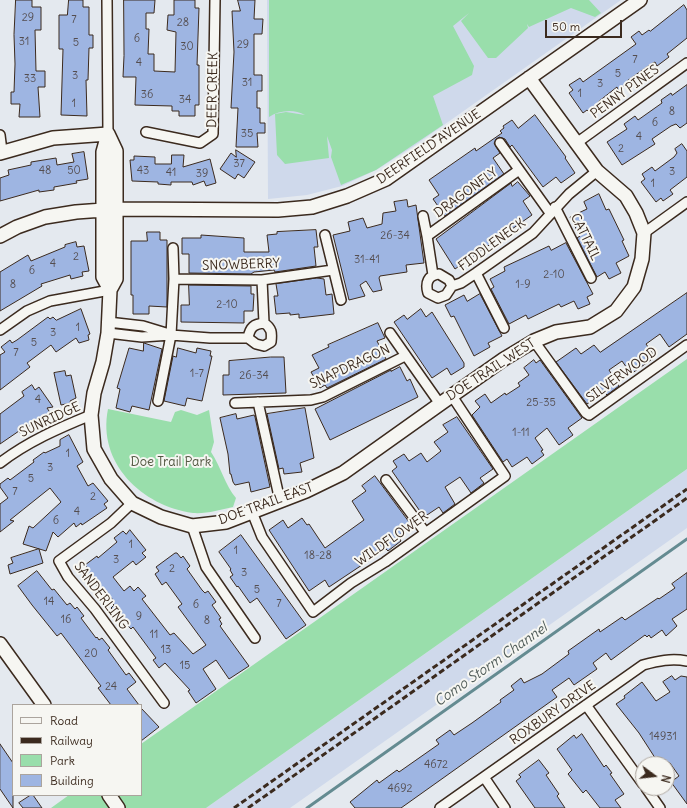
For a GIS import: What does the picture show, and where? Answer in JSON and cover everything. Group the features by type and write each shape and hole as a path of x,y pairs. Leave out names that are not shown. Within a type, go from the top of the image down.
{"street":[{"path":"103,210 103,152 108,134 107,0"},
{"name":"DEER CREEK","path":"146,132 200,143 214,134 215,0"},
{"name":"DEERFIELD AVENUE","path":"0,236 17,227 45,217 76,212 117,209 278,210 312,207 347,196 386,178 640,0"},
{"name":"PENNY PINES","path":"578,142 687,63"},
{"name":"DOE TRAIL WEST","path":"440,404 504,359 534,341 556,332 590,327 616,311 634,287 642,259 644,233 636,213 626,196 597,171 578,142 529,78"},
{"path":"0,135 1,152 53,138 108,134"},
{"path":"108,134 116,151 117,209"},
{"name":"DRAGONFLY","path":"500,143 519,170 553,210"},
{"name":"DRAGONFLY","path":"427,236 519,170"},
{"name":"FIDDLENECK","path":"452,286 445,277 439,274 433,274 428,280 426,287 428,293 435,297 446,295 452,286 461,283 532,233 553,210 597,171"},
{"path":"644,233 687,202"},
{"name":"DOE TRAIL EAST","path":"117,209 116,278 110,290 108,328 103,362 94,393 91,415 94,449 111,479 132,502 161,517 192,526 226,522 306,491 343,473 440,404"},
{"name":"DOE TRAIL EAST","path":"103,210 103,277 110,290"},
{"name":"CATTAIL","path":"553,210 590,278"},
{"name":"DRAGONFLY","path":"423,216 433,274"},
{"path":"325,235 341,300"},
{"path":"158,401 171,335 174,279 173,248"},
{"name":"SNOWBERRY","path":"174,279 262,280 333,270"},
{"path":"476,273 504,328"},
{"path":"262,280 264,323"},
{"path":"0,330 27,311 50,301 110,290"},
{"path":"108,328 143,326 171,335 210,338 248,338 256,344 264,346 271,342 272,332 270,326 264,323 255,324 250,329 248,338"},
{"name":"SNAPDRAGON","path":"390,334 440,404"},
{"name":"SILVERWOOD","path":"534,341 587,415 687,345"},
{"name":"SNAPDRAGON","path":"235,403 311,400 323,397 405,356"},
{"name":"WILDFLOWER","path":"252,512 262,537 313,612 351,583 385,562 505,476 452,396"},
{"path":"258,402 280,501"},
{"name":"SUNRIDGE","path":"0,463 21,448 62,426 91,415"},
{"path":"386,480 425,532"},
{"name":"SANDERLING","path":"132,502 111,523 59,561 68,577 95,610 164,702"},
{"path":"192,526 206,567 255,638"},
{"path":"0,644 43,704"},
{"name":"ROXBURY DRIVE","path":"440,808 643,666 659,660 674,659 687,661"},
{"path":"586,705 635,773"},
{"path":"484,778 505,808"},
{"path":"110,796 118,808"},
{"path":"652,796 660,808"}],"shaded area":[{"path":"267,0 621,0 414,146 378,169 342,186 307,195 268,199"},
{"path":"687,469 687,528 290,808 206,808"}],"green space":[{"path":"269,0 589,0 601,13 595,17 571,8 529,27 527,24 528,28 496,58 488,58 461,21 469,13 453,26 474,66 472,75 433,96 443,125 376,170 341,185 331,157 332,150 327,136 329,158 285,164 277,155 275,114 269,117","holes":["292,111 305,115 286,112 276,114 278,113"]},
{"path":"687,359 687,469 206,808 51,808 68,796 142,796 142,743"},
{"name":"Doe Trail Park","path":"108,409 171,422 175,412 181,410 197,415 209,410 214,442 211,452 236,498 233,507 208,512 193,513 174,509 141,491 127,479 117,464 109,447 106,429"}],"building":[{"path":"16,0 32,0 32,7 41,7 41,30 35,30 36,71 45,71 45,87 38,87 40,117 19,117 20,104 11,104 11,92 14,92 14,35"},
{"path":"69,0 83,0 83,7 89,7 89,35 93,35 93,48 89,48 88,80 86,80 87,116 61,115 63,49 59,49 59,15 67,15"},
{"path":"124,0 155,0 154,13 146,13 146,29 149,29 148,54 154,54 154,71 175,72 176,32 167,30 168,15 174,15 174,0 195,0 195,8 199,8 197,65 199,65 199,105 195,105 195,116 179,116 179,111 172,111 172,106 135,105 136,77 123,77"},
{"path":"238,0 255,0 254,19 263,19 262,34 254,34 254,75 262,75 262,91 257,91 257,108 260,108 260,123 265,123 265,133 257,133 258,147 236,147 238,108 231,108 234,52 232,11 240,11"},
{"path":"684,5 687,10 687,38 667,54 669,57 657,66 655,62 651,64 627,81 628,83 618,90 617,87 598,102 600,105 590,113 587,110 583,113 569,93 573,90 569,85 580,78 583,82 636,44 631,37 639,31 642,35 649,30 650,31"},
{"path":"687,85 687,123 680,128 676,124 671,126 652,139 655,144 622,165 607,142 627,129 624,124 635,116 638,120 662,103 661,100"},
{"path":"535,115 566,157 565,158 575,173 561,183 556,177 543,187 512,145 510,147 505,139 499,137 494,143 500,153 493,158 504,174 445,216 433,199 439,195 429,180 475,148 476,151 502,133 500,131 504,128 503,126 512,120 518,128"},
{"path":"682,144 687,151 687,177 670,190 673,194 663,201 661,198 656,202 641,182 645,179 642,174 652,167 655,171 674,157 677,153 675,149"},
{"path":"236,150 255,162 244,178 238,174 235,179 220,169 231,153 236,157"},
{"path":"84,152 88,179 76,181 77,183 54,187 54,190 39,192 39,190 0,201 0,178 9,175 8,170 31,165 31,162 56,158 57,165 74,162 72,154"},
{"path":"172,155 184,155 183,167 210,159 216,183 206,186 204,181 193,185 192,182 171,182 171,185 158,184 158,182 132,181 130,160 134,160 134,156 155,157 155,164 171,164"},
{"path":"518,182 530,196 523,201 532,215 455,269 436,239 511,183 512,186"},
{"path":"599,194 606,210 609,209 624,240 622,241 629,256 616,263 621,273 609,279 605,272 597,277 577,238 580,236 570,217 587,209 584,202"},
{"path":"407,200 408,207 416,205 424,263 406,265 407,272 380,276 379,278 382,290 373,292 366,281 360,285 365,296 349,300 333,235 350,231 348,222 363,218 367,228 382,224 383,213 396,211 394,202"},
{"path":"316,230 318,247 314,247 316,266 275,272 274,270 254,272 251,274 189,273 189,254 182,254 182,238 201,238 201,235 244,238 244,252 269,252 267,235 277,234 277,232"},
{"path":"147,232 160,232 160,240 167,240 167,307 149,306 149,314 133,314 133,295 131,295 131,241 147,241"},
{"path":"76,242 77,247 84,246 89,271 82,272 83,276 71,279 70,275 41,284 42,286 0,311 0,272 28,255 31,261 65,247 65,245"},
{"path":"566,243 593,294 587,297 590,304 578,309 574,301 561,307 559,304 528,319 526,315 509,324 491,289 494,287 490,279 505,271 504,267 549,246 551,250"},
{"path":"317,278 324,279 326,295 332,294 334,314 299,318 299,314 276,314 274,296 278,296 276,284"},
{"path":"189,285 251,286 251,294 254,294 253,311 244,311 244,323 181,322 181,305 189,305"},
{"path":"687,293 687,334 669,347 660,334 646,344 655,357 631,374 622,361 609,370 619,386 607,395 604,392 587,404 556,362 576,348 581,354 594,345 600,352"},
{"path":"480,294 502,336 488,343 490,347 474,356 454,316 451,317 445,305 464,295 467,301"},
{"path":"81,309 90,334 88,335 89,340 79,343 76,338 56,352 51,345 27,363 30,367 0,390 0,355 5,352 1,347 10,340 12,343 17,340 48,317 50,319 53,317 56,320"},
{"path":"421,309 426,317 432,312 464,363 464,367 451,375 447,368 432,378 394,322 404,315 407,319"},
{"path":"378,323 385,338 377,341 386,359 327,388 325,385 320,388 311,372 319,368 312,355 329,347 328,345"},
{"path":"144,343 162,349 149,410 132,406 130,412 116,408 120,389 117,388 129,348 143,351"},
{"path":"178,348 196,353 197,348 211,351 210,356 212,356 202,401 187,398 185,406 164,401 173,356 176,357"},
{"path":"284,357 286,393 223,395 223,375 229,375 229,361"},
{"path":"534,360 536,363 540,360 582,418 568,428 573,435 559,445 547,428 535,438 543,450 541,451 544,455 532,464 527,457 512,467 507,459 503,462 472,415 480,407 475,401 485,394 491,403 505,393 506,395 520,386 518,383 529,375 524,368"},
{"path":"400,367 407,381 410,379 418,397 330,440 315,409 391,370"},
{"path":"65,371 66,376 71,375 76,398 70,401 71,403 61,405 54,373"},
{"path":"32,385 35,390 39,387 53,407 47,408 51,414 40,421 39,419 20,433 19,431 0,444 0,414 24,396 22,392"},
{"path":"305,408 314,458 300,463 302,472 284,474 283,468 279,469 267,414"},
{"path":"236,414 237,419 254,415 255,417 270,487 251,492 249,482 235,485 233,482 230,474 228,454 220,418"},
{"path":"457,417 493,469 480,478 484,483 471,493 460,477 445,487 455,504 443,513 439,507 424,517 392,471 397,467 393,461 404,454 409,461 421,453 427,462 441,451 434,442 448,432 443,425"},
{"path":"69,435 83,462 77,466 88,486 93,483 108,501 104,504 107,508 82,525 81,523 76,527 74,523 58,537 53,532 46,551 23,544 29,526 33,528 61,502 50,488 10,520 14,521 0,532 0,504 8,498 0,487 0,484 8,478 10,480 34,462 33,460 44,452 45,453 60,446 60,440"},
{"path":"375,476 412,526 398,536 401,541 388,551 386,549 329,587 325,580 309,591 269,530 283,520 288,528 302,518 307,525 309,524 325,548 364,520 352,501 366,491 362,486"},
{"path":"130,530 146,550 142,553 146,557 136,565 133,561 113,577 124,591 130,586 134,591 138,587 146,596 142,599 170,635 174,633 193,654 206,645 178,607 182,604 166,582 162,585 155,574 159,571 156,567 175,553 177,553 181,558 183,556 190,566 187,569 202,590 205,593 208,591 216,602 212,605 221,618 219,619 222,624 220,626 249,666 229,679 216,660 203,669 216,689 196,703 188,691 190,690 165,663 159,668 153,660 156,658 133,627 131,629 111,608 114,605 111,602 113,600 103,588 101,590 86,574 88,569 85,565 97,556 98,558 117,542 114,538 123,531 126,534"},
{"path":"241,535 306,625 286,639 257,598 250,603 238,586 237,587 230,577 233,575 230,570 231,569 219,552"},
{"path":"39,549 43,563 10,574 8,565 13,563 11,558"},
{"path":"37,571 52,590 54,589 67,605 70,603 75,609 77,607 84,616 81,618 96,638 97,637 99,640 102,638 110,648 108,650 126,675 129,673 136,682 127,689 138,704 110,704 98,688 101,686 61,633 57,636 18,586"},
{"path":"687,573 687,609 672,619 677,626 666,636 662,630 651,638 649,635 647,637 645,635 611,660 606,653 593,663 597,669 574,685 569,678 552,690 557,697 401,808 355,808 350,802 377,780 379,783 397,770 399,772 439,744 436,740 450,730 454,735 501,702 500,700 514,690 511,686 521,678 524,683 542,674 569,654 568,651 599,629 600,632 622,617 625,620 675,588 672,584"},
{"path":"672,676 675,680 681,676 687,677 687,804 675,788 675,779 679,776 675,770 675,756 654,756 639,733 616,704 625,698 624,696 642,682 656,701 670,692 663,682"},
{"path":"142,709 159,727 142,740"},
{"path":"582,734 604,767 606,765 612,773 610,774 624,794 615,800 621,808 600,808 586,790 583,793 568,774 572,770 557,749 574,735 576,738"},
{"path":"0,744 12,762 13,808 0,789"},
{"path":"539,760 549,773 546,775 559,794 557,796 565,808 535,808 516,781 521,777 519,775"},
{"path":"30,796 34,796 42,808 23,808 19,803"}],"waterway":[{"name":"Como Storm Channel","path":"307,808 687,539"}],"railway":[{"path":"234,808 687,489"},
{"path":"248,808 687,498"}]}
